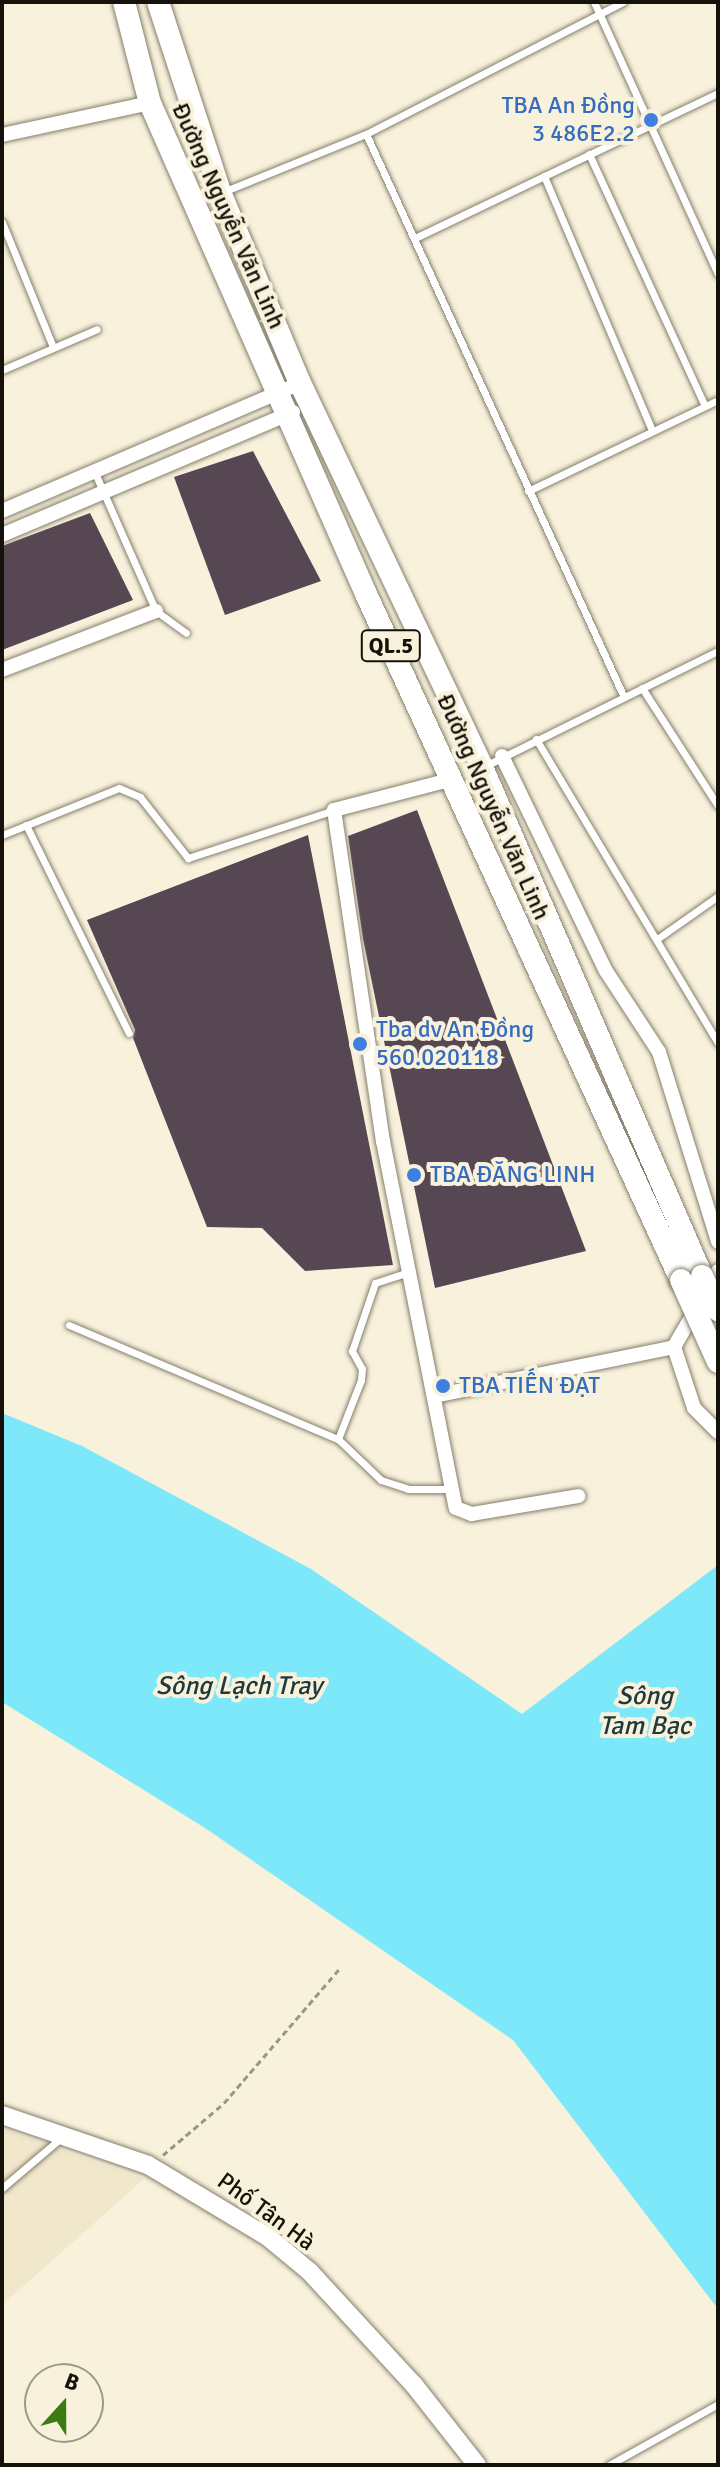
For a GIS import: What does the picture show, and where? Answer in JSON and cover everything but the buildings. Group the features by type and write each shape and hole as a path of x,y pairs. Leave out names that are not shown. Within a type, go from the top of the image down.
{"highway":[{"name":"Đường Nguyễn Văn Linh","path":"124,2 150,103 287,415 453,779 718,1310"},
{"name":"Đường Nguyễn Văn Linh","path":"158,2 220,192 300,383 482,767 700,1276 718,1362"}],"street":[{"path":"2,135 150,103"},
{"path":"2,511 300,383"},
{"path":"2,535 310,404"},
{"path":"2,670 156,611"},
{"path":"502,756 606,971 659,1052 718,1242"},
{"path":"453,779 334,810 383,1141 456,1508 472,1514 578,1496"},
{"path":"700,1276 674,1347 694,1408 718,1432"},
{"path":"434,1396 674,1347"},
{"name":"Phố Tân Hà","path":"2,2115 66,2134 148,2165 268,2237 310,2272 414,2385 477,2465"}],"lane":[{"path":"594,2 718,274"},
{"path":"220,192 366,134 623,2"},
{"path":"415,238 717,95"},
{"path":"366,134 623,695"},
{"path":"589,154 705,406"},
{"path":"544,176 652,431"},
{"path":"2,222 53,347"},
{"path":"2,370 97,329"},
{"path":"528,491 718,400"},
{"path":"95,473 156,611 186,633"},
{"path":"482,767 623,695 718,651"},
{"path":"642,688 718,806"},
{"path":"536,739 718,1043"},
{"path":"2,835 125,788 140,797 181,854 196,858 334,810"},
{"path":"26,825 129,1033"},
{"path":"657,939 718,896"},
{"path":"338,1439 361,1380 362,1369 352,1351 375,1283 409,1272"},
{"path":"69,1325 338,1439 381,1480 408,1489 452,1489"},
{"path":"2,2188 66,2134"},
{"path":"609,2465 718,2404"}],"path":[{"path":"148,2165 185,2141 224,2103 341,1967"}],"shaded area":[{"path":"2,2129 144,2179 2,2305"}],"water":[{"name":"Sông Lạch Tray","path":"2,1413 82,1446 311,1569 522,1714 718,1565 718,2309 513,2040 205,1828 2,1702"}],"place":[{"name":"TBA An Đồng 3 486E2.2","path":"651,120"},
{"name":"Tba dv An Đồng 560.020118","path":"360,1044"},
{"name":"TBA ĐĂNG LINH","path":"414,1175"},
{"name":"TBA TIẾN ĐẠT","path":"443,1386"}],"water label":[{"name":"Sông Tam Bạc","path":"645,1712"}]}
